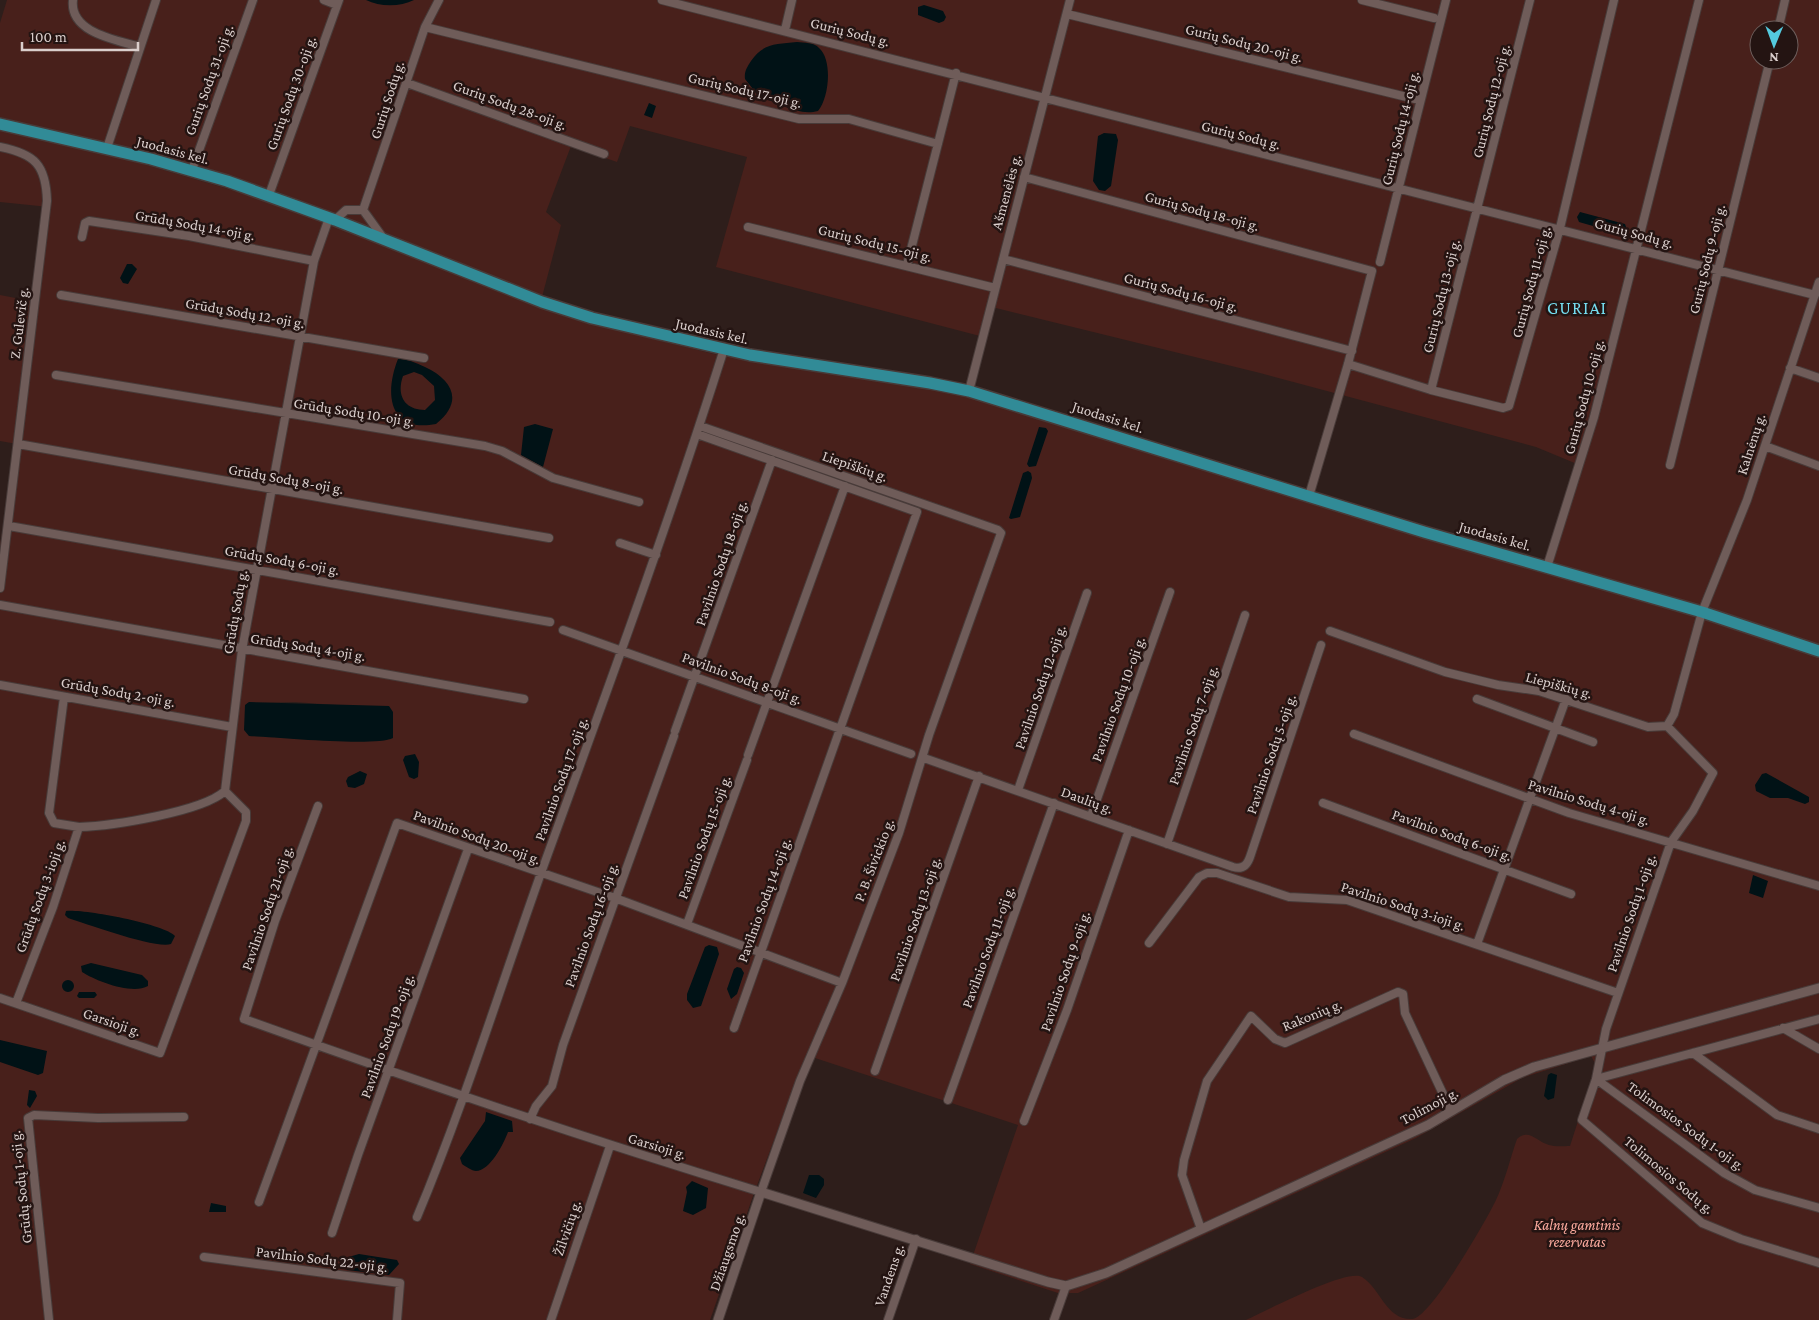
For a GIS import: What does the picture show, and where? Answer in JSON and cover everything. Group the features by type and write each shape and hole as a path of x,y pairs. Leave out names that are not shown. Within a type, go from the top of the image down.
{"main road":[{"name":"Juodasis kel.","path":"0,124 107,148 192,170 269,195 570,312 724,349 970,391 1309,496 1702,612 1819,650"}],"street":[{"path":"72,0 78,18 87,28 95,33 140,47"},
{"path":"107,148 156,0"},
{"name":"Gurių Sodų 31-oji g.","path":"192,170 253,0"},
{"path":"324,0 338,2"},
{"name":"Gurių Sodų g.","path":"662,0 956,73 1211,142 1560,228 1718,270 1817,289"},
{"path":"785,30 792,0"},
{"name":"Ašmenėlės g.","path":"970,391 1070,0"},
{"path":"1362,0 1434,18"},
{"name":"Gurių Sodų 14-oji g.","path":"1380,262 1446,0"},
{"name":"Gurių Sodų 12-oji g.","path":"1478,208 1530,0"},
{"name":"Gurių Sodų 11-oji g.","path":"1348,364 1432,390 1503,408 1509,406 1560,228 1614,0"},
{"name":"Gurių Sodų 10-oji g.","path":"1547,567 1594,416 1700,0"},
{"path":"1780,20 1785,0"},
{"name":"Gurių Sodų g.","path":"363,210 425,27 438,1"},
{"name":"Gurių Sodų 30-oji g.","path":"269,195 338,2"},
{"name":"Gurių Sodų 20-oji g.","path":"1067,14 1415,99"},
{"name":"Gurių Sodų 17-oji g.","path":"425,27 799,118 849,119 938,144"},
{"name":"Gurių Sodų 9-oji g.","path":"1670,465 1768,70"},
{"path":"907,265 956,73"},
{"name":"Gurių Sodų 28-oji g.","path":"407,83 604,154"},
{"name":"Z. Gulevič g.","path":"0,147 25,153 33,158 46,183 47,202 0,588"},
{"name":"Gurių Sodų 18-oji g.","path":"1024,178 1372,271 1352,351"},
{"name":"Gurių Sodų 13-oji g.","path":"1432,390 1478,208"},
{"path":"332,219 346,210 363,210 384,239"},
{"name":"Grūdų Sodų g.","path":"224,792 242,650 284,414 314,261 332,219"},
{"name":"Grūdų Sodų 14-oji g.","path":"82,237 85,223 89,221 189,236 314,261"},
{"name":"Gurių Sodų 15-oji g.","path":"748,227 996,288"},
{"name":"Gurių Sodų 16-oji g.","path":"1003,259 1352,351"},
{"name":"Kalnėnų g.","path":"1702,612 1747,500 1817,289"},
{"name":"Grūdų Sodų 12-oji g.","path":"61,295 424,358"},
{"name":"Pavilnio Sodų 17-oji g.","path":"417,1217 438,1166 541,874 623,650 699,430 724,349"},
{"path":"1309,496 1352,351"},
{"path":"1790,368 1819,378"},
{"name":"Grūdų Sodų 10-oji g.","path":"56,375 490,447 502,451 553,478 639,502"},
{"path":"699,430 772,460 845,486"},
{"name":"Liepiškių g.","path":"699,430 998,530 1001,533"},
{"name":"Grūdų Sodų 8-oji g.","path":"18,444 549,538"},
{"path":"1765,446 1819,466"},
{"name":"Pavilnio Sodų 18-oji g.","path":"696,676 772,460"},
{"name":"Pavilnio Sodų 15-oji g.","path":"687,924 845,486"},
{"name":"Pavilnio Sodų 14-oji g.","path":"734,1028 917,512 845,486"},
{"name":"Grūdų Sodų 6-oji g.","path":"9,526 550,622"},
{"name":"P. B. Šivickio g.","path":"762,1192 800,1081 842,983 899,833 924,758 929,735 1001,533"},
{"path":"620,543 656,555"},
{"name":"Pavilnio Sodų 10-oji g.","path":"1091,816 1170,592"},
{"name":"Pavilnio Sodų 12-oji g.","path":"1018,790 1087,593"},
{"name":"Grūdų Sodų 4-oji g.","path":"0,605 242,650 524,698"},
{"path":"1667,726 1674,714 1702,612"},
{"name":"Pavilnio Sodų 7-oji g.","path":"1167,844 1245,615"},
{"name":"Pavilnio Sodų 8-oji g.","path":"563,630 911,754"},
{"name":"Liepiškių g.","path":"1330,630 1445,672 1498,685 1539,691 1648,727 1667,726"},
{"name":"Pavilnio Sodų 5-oji g.","path":"1242,868 1247,864 1251,854 1321,645"},
{"name":"Pavilnio Sodų 16-oji g.","path":"530,1119 536,1106 552,1086 563,1045 696,676"},
{"name":"Grūdų Sodų 2-oji g.","path":"0,685 232,726"},
{"path":"64,697 49,813 54,823 79,827"},
{"path":"1477,699 1593,742"},
{"path":"1477,944 1566,700"},
{"name":"Pavilnio Sodų 1-oji g.","path":"1602,1047 1618,993 1671,842 1692,811 1713,773 1667,726"},
{"name":"Pavilnio Sodų 4-oji g.","path":"1354,734 1569,813 1819,886"},
{"name":"Daulių g.","path":"924,758 980,776 1233,867 1242,868"},
{"name":"Pavilnio Sodų 13-oji g.","path":"875,1071 980,776"},
{"name":"Grūdų Sodų 3-ioji g.","path":"16,1004 53,907 79,827 114,825 203,805 224,792"},
{"name":"Garsioji g.","path":"0,998 160,1053 246,821 246,812 224,792"},
{"name":"Pavilnio Sodų 11-oji g.","path":"948,1100 1054,803"},
{"name":"Pavilnio Sodų 6-oji g.","path":"1323,803 1571,894"},
{"name":"Pavilnio Sodų 21-oji g.","path":"244,1019 275,921 318,806"},
{"name":"Pavilnio Sodų 20-oji g.","path":"259,1202 397,823 615,898 842,983"},
{"name":"Pavilnio Sodų 9-oji g.","path":"1024,1121 1067,1010 1129,830"},
{"name":"Pavilnio Sodų 19-oji g.","path":"332,1233 468,849"},
{"name":"Pavilnio Sodų 3-ioji g.","path":"1149,943 1199,877 1207,873 1229,876 1289,897 1347,900 1618,993"},
{"name":"Tolimoji g.","path":"1066,1286 1106,1273 1428,1125 1518,1074 1602,1047 1819,988"},
{"name":"Rakonių g.","path":"1201,1228 1182,1175 1184,1160 1207,1081 1251,1016 1275,1039 1285,1043 1398,992 1403,994 1405,1012 1451,1111"},
{"path":"1596,1078 1819,1018"},
{"name":"Garsioji g.","path":"244,1019 388,1072 610,1146 1066,1286"},
{"path":"1783,1028 1819,1049"},
{"name":"Tolimosios Sodų g.","path":"1602,1047 1596,1078 1582,1120 1702,1223 1741,1239 1819,1263"},
{"path":"1693,1053 1776,1115 1819,1129"},
{"name":"Tolimosios Sodų 1-oji g.","path":"1596,1078 1731,1178 1755,1190 1819,1208"},
{"name":"Grūdų Sodų 1-oji g.","path":"49,1320 28,1118 34,1115 98,1118 184,1117"},
{"name":"Žilvičių g.","path":"551,1320 610,1146"},
{"name":"Džiaugsmo g.","path":"718,1320 762,1192"},
{"name":"Vandens g.","path":"888,1320 916,1239"},
{"name":"Pavilnio Sodų 22-oji g.","path":"204,1257 400,1283 396,1320"},
{"path":"1054,1320 1066,1286"}],"green space":[{"path":"7,0 1819,0 1819,646 1546,562 1577,464 1536,447 1260,373 988,306 980,336 716,267 747,157 630,126 617,162 571,146 546,212 561,225 542,297 276,191 216,171 0,117 0,23"},
{"name":"Kalnų gamtinis rezervatas","path":"0,129 140,163 270,201 573,319 714,354 944,389 979,398 1679,610 1819,655 1819,1320 1246,1320 1323,1285 1353,1276 1362,1277 1369,1282 1384,1303 1396,1315 1412,1319 1420,1315 1457,1267 1491,1211 1502,1185 1517,1139 1521,1136 1529,1135 1549,1145 1570,1146 1596,1065 1591,1056 1522,1078 1416,1138 1078,1293 1058,1293 970,1264 1018,1125 806,1055 753,1196 710,1320 0,1320 0,545 17,444 0,441 0,295 36,302 49,207 0,202","holes":["295,702 349,706 389,706 387,740 357,741 249,736 247,703"]}],"shaded area":[{"path":"366,0 414,0 403,4 390,5 377,4"},
{"path":"924,5 943,11 946,17 944,21 939,23 918,15 918,7"},
{"path":"797,42 817,46 826,61 828,70 827,89 818,111 803,112 760,98 745,79 748,65 760,51 783,43"},
{"path":"649,103 656,106 652,118 644,115"},
{"path":"1104,133 1116,134 1118,140 1111,186 1105,191 1099,190 1093,181 1098,136"},
{"path":"1580,212 1625,224 1627,230 1621,234 1579,222 1577,217"},
{"path":"127,264 132,264 137,269 128,284 123,283 120,278"},
{"path":"398,359 402,359 425,367 442,378 452,392 450,408 445,416 436,424 420,425 408,423 400,417 394,408 391,397 394,372","holes":["414,372 422,375 434,386 435,400 425,410 412,408 407,405 401,390 403,376"]},
{"path":"535,424 553,429 543,467 521,455 524,427"},
{"path":"1039,427 1046,428 1048,431 1036,466 1029,467 1027,464"},
{"path":"1028,471 1031,473 1032,478 1020,517 1011,519 1009,518 1023,473"},
{"path":"249,702 389,706 393,712 393,738 383,741 346,742 249,736 244,730 245,705"},
{"path":"415,754 419,762 418,777 414,779 409,777 403,760 405,756"},
{"path":"360,771 367,774 364,784 355,788 348,787 346,781 348,777"},
{"path":"1766,773 1809,797 1809,802 1805,804 1788,798 1770,798 1756,791 1755,785 1762,774"},
{"path":"1753,875 1768,881 1763,898 1749,893"},
{"path":"66,911 89,912 123,918 168,931 175,936 171,944 151,943 68,918 65,915"},
{"path":"709,945 717,947 719,954 701,1006 693,1008 687,1000 687,994 705,947"},
{"path":"91,963 142,975 148,981 148,986 133,989 124,988 96,979 82,972 81,966"},
{"path":"737,967 741,968 744,973 737,994 731,999 727,989 734,969"},
{"path":"66,980 70,980 74,986 70,992 66,992 62,988 62,984"},
{"path":"79,992 95,992 97,995 94,998 79,998 77,996"},
{"path":"0,1040 47,1051 43,1073 38,1075 0,1062"},
{"path":"1551,1073 1557,1075 1554,1098 1548,1100 1544,1096 1548,1075"},
{"path":"29,1090 35,1091 37,1096 30,1108 27,1105"},
{"path":"486,1112 512,1121 513,1132 508,1132 491,1162 481,1170 474,1171 462,1164 460,1158 485,1121"},
{"path":"809,1175 819,1175 824,1179 824,1185 816,1198 803,1193"},
{"path":"692,1181 708,1188 706,1208 693,1215 683,1211 687,1192 686,1187"},
{"path":"211,1203 226,1206 226,1212 209,1212"},
{"path":"359,1254 397,1260 399,1264 389,1275 347,1270 344,1265 345,1258"}],"district":[{"name":"GURIAI","path":"1577,308"}]}
